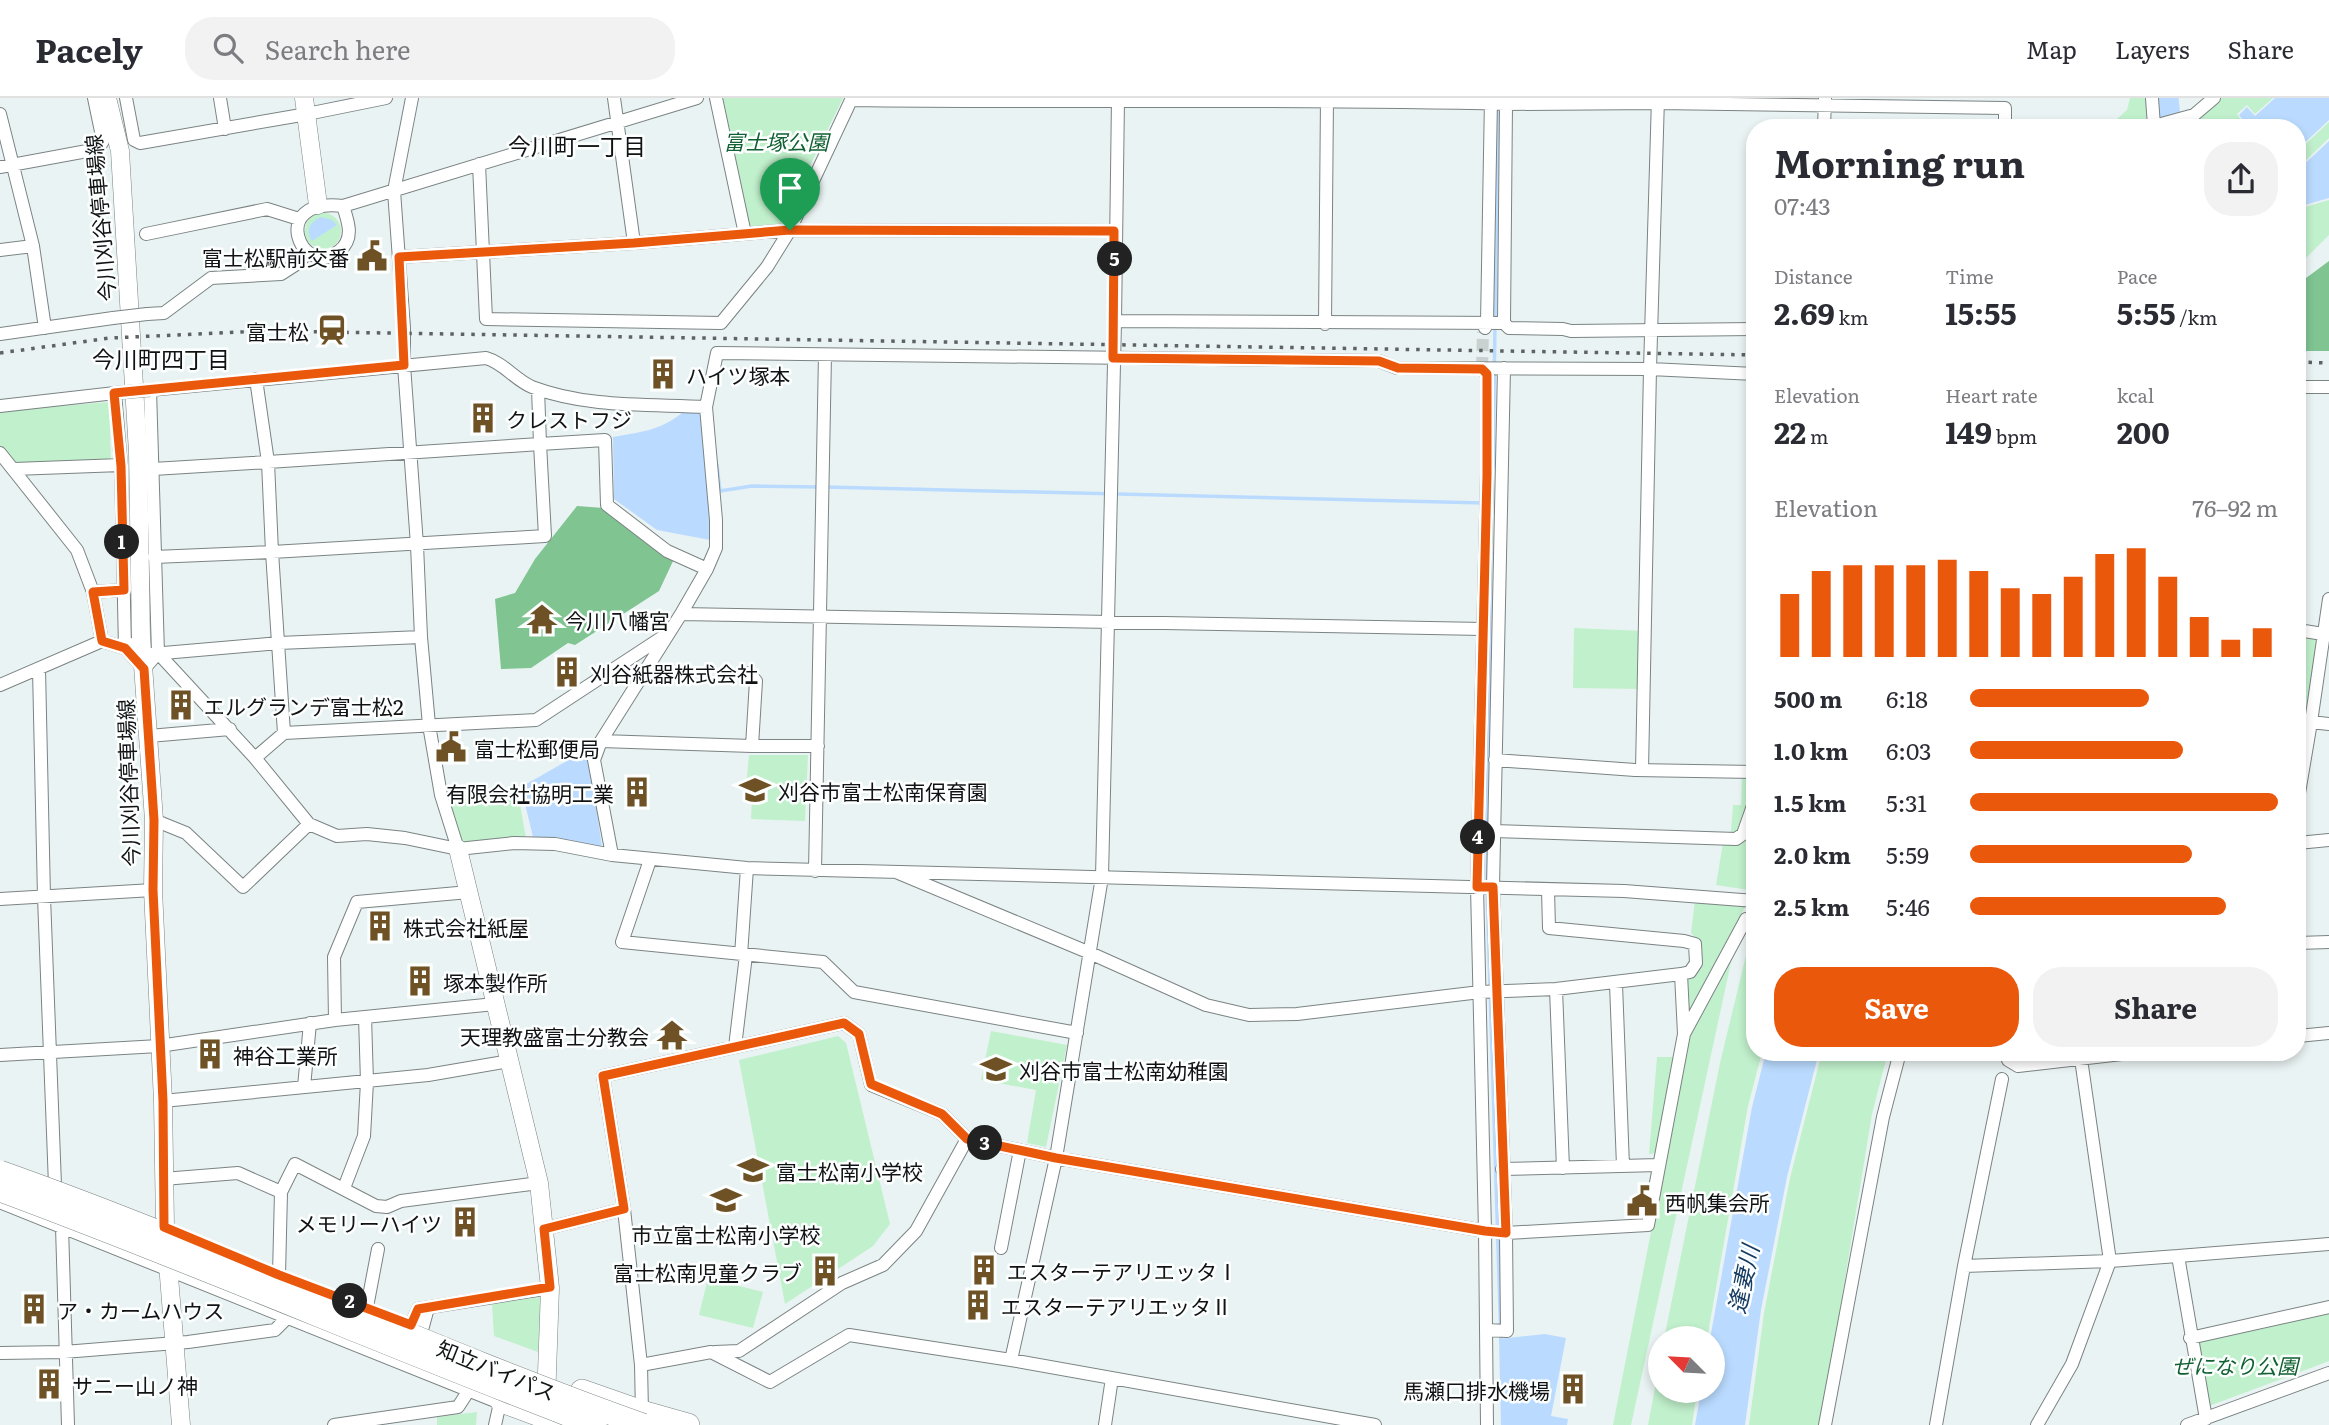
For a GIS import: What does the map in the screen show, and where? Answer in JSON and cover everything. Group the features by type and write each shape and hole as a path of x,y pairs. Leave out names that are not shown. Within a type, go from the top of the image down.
{"highway":[{"name":"知立バイパス","path":"0,1172 199,1248 468,1358 643,1419"},
{"name":"知立バイパス","path":"0,1189 595,1425"},
{"path":"546,1378 643,1419 688,1425"}],"main road":[{"name":"今川刈谷停車場線","path":"107,98 120,151 131,316 154,820 153,890 163,1101 164,1227 181,1425"},
{"path":"306,106 318,205"},
{"path":"457,849 538,1183 550,1287 546,1378 550,1424 500,1403"}],"street":[{"path":"0,167 98,149 103,141 94,98"},
{"path":"126,98 134,140 140,143 225,129 306,106 386,98"},
{"path":"220,98 225,129"},
{"path":"412,98 394,191 404,365 429,725 442,795 457,849"},
{"path":"614,98 634,243"},
{"path":"343,206 349,232 344,247 323,258 308,253 297,238 297,228 304,213 318,205 343,206 697,98"},
{"path":"716,98 744,234"},
{"path":"2152,98 2154,119"},
{"path":"2184,119 2194,116 2214,98"},
{"path":"479,164 486,319 721,323 767,267 790,230 852,99 2005,103"},
{"path":"1011,1360 1056,1158 1102,877 1118,99"},
{"path":"1325,324 1327,99"},
{"path":"1642,770 1650,331 1658,100"},
{"path":"1485,328 1490,101"},
{"path":"1505,101 1504,323 1509,328 1571,331 1746,329"},
{"path":"1824,119 1825,101"},
{"path":"0,114 33,246 44,328"},
{"path":"146,234 267,209 299,219"},
{"path":"399,257 483,254 790,230 1114,231"},
{"path":"0,250 33,246"},
{"path":"0,334 164,313 211,278 281,274 308,253"},
{"path":"1115,321 1485,328 1504,323"},
{"path":"612,855 594,760 601,741 681,614 716,548 706,407 717,353 1379,361 1398,368 1650,369 1746,374"},
{"path":"815,871 825,355"},
{"path":"0,406 486,358 494,360 517,380 538,389 587,402 706,407"},
{"path":"1487,1330 1507,1331 1493,887 1504,368"},
{"path":"1482,369 1487,374 1487,400 1477,887 1487,1425"},
{"path":"256,379 268,462 284,733"},
{"path":"2306,387 2329,387"},
{"path":"154,557 417,545 545,536 538,389"},
{"path":"146,654 154,557 150,390"},
{"path":"114,393 121,466 125,648"},
{"path":"153,469 605,440 607,505 667,551 707,569"},
{"path":"0,453 77,550 93,592 102,641"},
{"path":"14,470 121,466"},
{"path":"93,592 124,590"},
{"path":"2306,752 2329,599"},
{"path":"681,614 1483,629"},
{"path":"2306,631 2323,634"},
{"path":"255,758 284,733 536,720 669,633"},
{"path":"0,685 102,641 146,654 279,643 421,637"},
{"path":"125,648 146,654 230,729 309,824 337,836 367,834 405,838 457,849 514,843 541,844 650,860 747,868 1624,891 1746,900"},
{"path":"39,668 55,1185"},
{"path":"741,673 749,673 756,681 752,747"},
{"path":"2311,722 2329,724"},
{"path":"149,736 230,729"},
{"path":"601,741 752,747 818,746"},
{"path":"1495,760 1642,770 1746,772"},
{"path":"154,820 186,833 243,887 309,824"},
{"path":"1493,831 1735,839 1743,834 1746,826"},
{"path":"2306,842 2329,840"},
{"path":"650,860 622,942 822,962 854,992 1077,1033"},
{"path":"736,1047 744,955 747,868"},
{"path":"896,872 1206,1005 1249,1014 1297,1014 1480,992 1616,984 1690,972 1696,963 1695,944 1684,941 1549,928 1548,890"},
{"path":"0,899 153,890"},
{"path":"335,1020 334,957 357,902 469,892"},
{"path":"1684,1034 1746,919"},
{"path":"2306,943 2329,942"},
{"path":"643,1419 641,1365 624,1209 603,1076 844,1023 859,1034 871,1084 942,1114 967,1139 1056,1158 1485,1231 1506,1233 1648,1225 1684,1034 1681,974"},
{"path":"1616,984 1623,1166"},
{"path":"1556,989 1563,1168"},
{"path":"0,1055 159,1046 310,1023 495,1004"},
{"path":"344,1188 364,1136 367,1082 365,1017"},
{"path":"304,1087 310,1023"},
{"path":"2306,1035 2329,1033"},
{"path":"1825,1425 1884,1117 1898,1061"},
{"path":"2010,1061 2018,1066 2046,1061"},
{"path":"2036,1425 2072,1364 2110,1261 2081,1061"},
{"path":"163,1101 367,1082 510,1062"},
{"path":"1936,1425 1964,1266 2003,1079"},
{"path":"641,1365 711,1352 739,1352 842,1283 883,1265 916,1231 967,1139"},
{"path":"1001,1248 1020,1150"},
{"path":"279,1275 281,1192 295,1164 376,1206 387,1207 401,1201 538,1183"},
{"path":"1502,1169 1659,1165"},
{"path":"0,1166 164,1227 279,1275 546,1378"},
{"path":"163,1180 238,1174 281,1192"},
{"path":"0,1202 500,1403 495,1425"},
{"path":"544,1229 624,1209"},
{"path":"62,1227 68,1425"},
{"path":"1964,1266 2110,1261 2329,1244"},
{"path":"367,1307 378,1249"},
{"path":"2178,1256 2206,1419"},
{"path":"416,1327 418,1309 550,1287"},
{"path":"2190,1338 2329,1307"},
{"path":"0,1353 65,1352 275,1331 288,1317"},
{"path":"711,1352 770,1382 849,1335 1011,1360 1376,1425"},
{"path":"2187,1425 2329,1373"},
{"path":"1105,1425 1112,1378"},
{"path":"334,1425 380,1422 458,1407 469,1390"}],"green space":[{"name":"富士塚公園","path":"723,98 843,98 781,225 749,228"},
{"path":"2130,98 2147,98 2146,119 2117,119 2127,110"},
{"path":"2220,98 2273,98 2255,114 2247,105 2237,114 2241,119 2197,119"},
{"path":"2329,122 2329,138 2306,160 2306,144"},
{"path":"2329,200 2329,235 2306,258 2306,207"},
{"path":"323,213 336,218 341,231 336,244 323,249 310,244 305,231 310,218"},
{"path":"2329,261 2329,351 2306,351 2306,278"},
{"path":"109,402 111,462 16,465 0,446 0,411"},
{"path":"577,506 604,508 674,559 659,591 575,645 568,643 531,668 501,669 495,599 515,593 535,559"},
{"path":"1574,628 1644,631 1642,689 1573,688"},
{"path":"2306,631 2319,633 2306,709"},
{"path":"749,755 808,755 805,821 751,819 752,797 745,797"},
{"path":"1742,776 1746,776 1746,816 1740,833 1731,832 1733,805 1741,805"},
{"path":"517,788 526,838 460,845 449,799"},
{"path":"1746,828 1746,890 1716,885 1723,843 1737,844"},
{"path":"1695,900 1746,903 1692,1011 1687,1011 1687,981 1700,967 1699,941 1691,933"},
{"path":"1733,953 1652,1326 1648,1326 1648,1346 1631,1425 1613,1425 1690,1034"},
{"path":"1746,955 1746,1061 1760,1061 1748,1106 1709,1326 1667,1326 1720,1063"},
{"path":"991,1031 1067,1045 1046,1147 1027,1143 1036,1090 981,1080"},
{"path":"838,1036 846,1043 890,1224 873,1246 785,1304 739,1060"},
{"path":"1657,1057 1676,1057 1657,1153 1649,1154"},
{"path":"1820,1061 1886,1061 1872,1114 1821,1425 1749,1425 1764,1313 1790,1178"},
{"path":"708,1278 763,1292 753,1328 699,1315"},
{"path":"541,1297 538,1352 494,1336 492,1304"},
{"name":"ぜになり公園","path":"2329,1311 2329,1361 2209,1406 2194,1342"},
{"path":"1652,1404 1695,1404 1692,1425 1648,1425"},
{"path":"477,1412 476,1425 437,1425 437,1417"}],"water":[{"path":"2275,98 2329,98 2329,120 2306,142 2306,119 2242,119 2239,115 2247,107 2255,116"},
{"path":"2329,141 2329,198 2306,205 2306,163"},
{"path":"321,217 332,220 337,225 312,241 310,227"},
{"path":"687,409 698,411 702,416 713,520 710,540 657,530 614,499 613,437 661,426"},
{"path":"588,749 602,847 533,837 521,787"},
{"name":"逢妻川","path":"1764,1061 1817,1061 1787,1177 1761,1310 1745,1425 1695,1425 1699,1404 1726,1404 1726,1326 1712,1326 1752,1107"},
{"path":"1545,1334 1566,1338 1551,1416 1568,1419 1567,1425 1501,1425 1499,1339"}],"waterway":[{"path":"2167,98 2169,119"},
{"path":"1493,467 1498,109"},
{"path":"717,465 720,491 752,486 819,487"},
{"path":"826,487 1484,503"},
{"path":"1487,884 1491,552"},
{"path":"1487,891 1501,1342"}],"tunnel":[{"path":"1482,369 1483,332"}],"railway":[{"path":"0,353 110,338 263,331 1746,355"},
{"path":"2306,362 2329,363"}],"place":[{"name":"富士松駅前交番","path":"372,256"},
{"name":"富士松","path":"332,330"},
{"name":"ハイツ塚本","path":"663,374"},
{"name":"クレストフジ","path":"483,418"},
{"name":"今川八幡宮","path":"542,619"},
{"name":"刈谷紙器株式会社","path":"567,672"},
{"name":"エルグランデ富士松2","path":"181,705"},
{"name":"富士松郵便局","path":"451,747"},
{"name":"刈谷市富士松南保育園","path":"755,790"},
{"name":"有限会社協明工業","path":"637,792"},
{"name":"株式会社紙屋","path":"380,926"},
{"name":"塚本製作所","path":"420,981"},
{"name":"天理教盛富士分教会","path":"672,1035"},
{"name":"神谷工業所","path":"210,1054"},
{"name":"刈谷市富士松南幼稚園","path":"996,1069"},
{"name":"富士松南小学校","path":"753,1170"},
{"name":"市立富士松南小学校","path":"726,1200"},
{"name":"西帆集会所","path":"1642,1201"},
{"name":"メモリーハイツ","path":"465,1222"},
{"name":"エスターテアリエッタⅠ","path":"984,1270"},
{"name":"富士松南児童クラブ","path":"825,1271"},
{"name":"エスターテアリエッタⅡ","path":"978,1305"},
{"name":"ア・カームハウス","path":"34,1309"},
{"name":"サニー山ノ神","path":"49,1384"},
{"name":"馬瀬口排水機場","path":"1573,1389"}],"district":[{"name":"今川町一丁目","path":"577,145"},
{"name":"今川町四丁目","path":"161,358"}],"route":[{"path":"790,230 1114,231 1113,358 1379,361 1398,368 1482,369 1487,374 1477,887 1493,887 1506,1233 1056,1158 967,1139 942,1114 871,1084 859,1034 844,1023 603,1076 624,1209 544,1229 550,1287 418,1309 411,1325 279,1275 164,1227 163,1101 153,890 154,820 144,669 125,648 102,641 93,592 124,590 121,466 114,393 404,365 399,257 483,254 790,230"}]}
